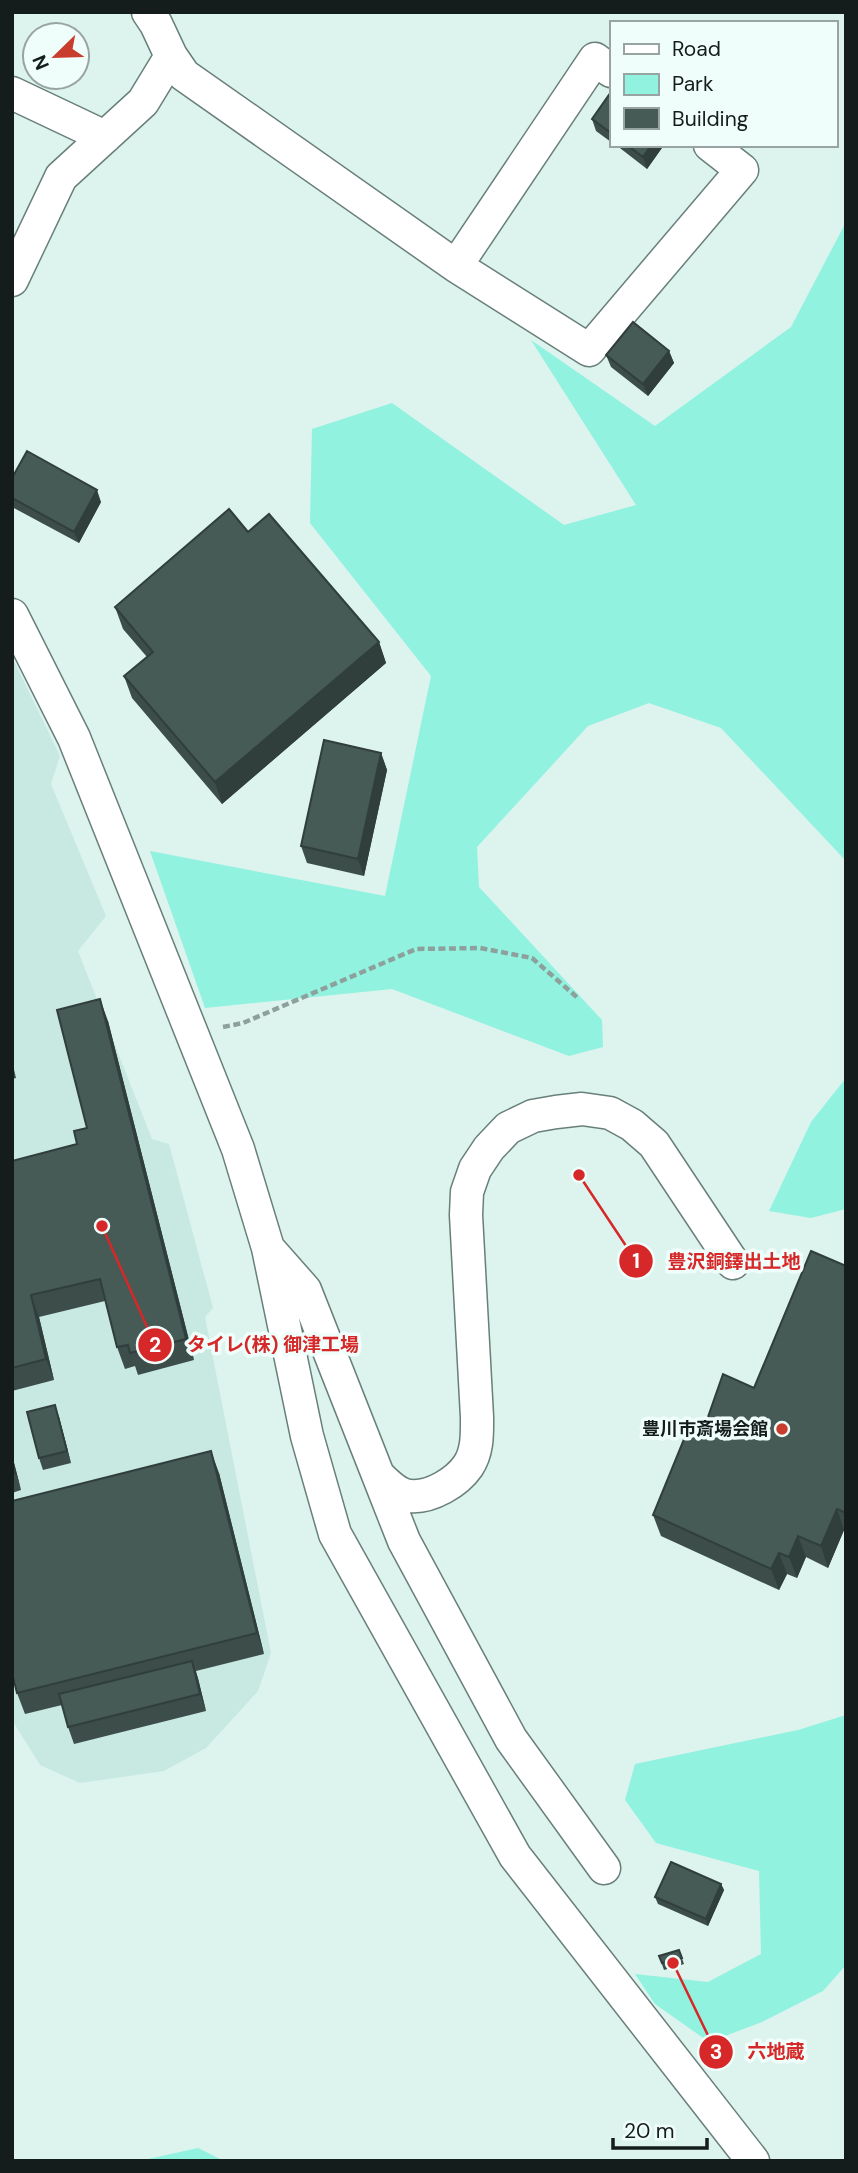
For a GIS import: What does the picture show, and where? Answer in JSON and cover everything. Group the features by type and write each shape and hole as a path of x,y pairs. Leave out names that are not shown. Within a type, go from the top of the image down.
{"street":[{"path":"149,12 171,56 184,75 456,266 589,350 742,170 713,147"},
{"path":"16,261 61,177 143,102 171,56"},
{"path":"456,266 595,59 610,70"},
{"path":"12,93 105,137"},
{"path":"12,615 74,738 238,1149 268,1248 307,1436 335,1534 515,1856 753,2161"},
{"path":"378,1475 391,1488 410,1496 433,1492 453,1481 468,1466 476,1446 467,1192 482,1158 508,1128 533,1116 582,1109 610,1113 632,1125 654,1144 733,1263"},
{"path":"268,1248 305,1290 404,1541 511,1739 604,1868"}],"path":[{"path":"192,1033 243,1023 416,949 480,948 532,958 579,999"}],"shaded area":[{"path":"12,657 60,756 51,784 106,916 78,951 152,1139 169,1144 213,1308 205,1317 271,1653 258,1691 206,1748 164,1771 80,1783 40,1765 12,1720"}],"green space":[{"path":"846,222 846,861 721,728 649,703 588,726 477,847 479,887 602,1020 603,1047 569,1056 392,989 205,1008 150,851 385,896 431,676 310,523 312,429 392,403 564,525 636,505 531,340 655,426 791,327"},
{"path":"846,1078 846,1209 811,1218 769,1211 811,1122"},
{"path":"846,1715 846,1965 823,1991 762,2022 709,2042 655,2004 635,1974 708,1982 761,1954 759,1871 656,1843 625,1800 635,1764 798,1730"},
{"path":"198,2148 224,2161 139,2161"}],"building":[{"path":"610,93 610,132 592,119"},
{"path":"630,147 650,147 643,157"},
{"path":"633,322 669,351 643,384 606,355"},
{"path":"27,451 97,490 74,532 12,498 12,478"},
{"path":"229,509 248,532 269,514 379,642 215,782 124,676 153,652 115,607"},
{"path":"324,740 381,753 358,859 301,846"},
{"path":"100,999 186,1339 130,1353 128,1345 117,1347 100,1279 31,1295 46,1359 12,1368 12,1161 77,1144 74,1131 87,1128 57,1010"},
{"name":"豊川市斎場会館","path":"811,1251 846,1266 846,1513 837,1509 821,1546 798,1536 789,1557 779,1553 771,1569 653,1515 689,1427 702,1434 723,1374 754,1388"},
{"path":"55,1405 67,1451 39,1458 27,1412"},
{"path":"211,1451 257,1633 17,1693 12,1673 12,1501"},
{"path":"192,1661 200,1694 68,1727 59,1694"},
{"path":"671,1862 721,1884 706,1919 655,1897"},
{"path":"679,1950 682,1958 662,1963 659,1956"}],"place":[{"name":"豊沢銅鐸出土地","path":"579,1175"},
{"name":"タイレ(株) 御津工場","path":"102,1226"},
{"name":"豊川市斎場会館","path":"782,1429"},
{"name":"六地蔵","path":"673,1963"}]}
